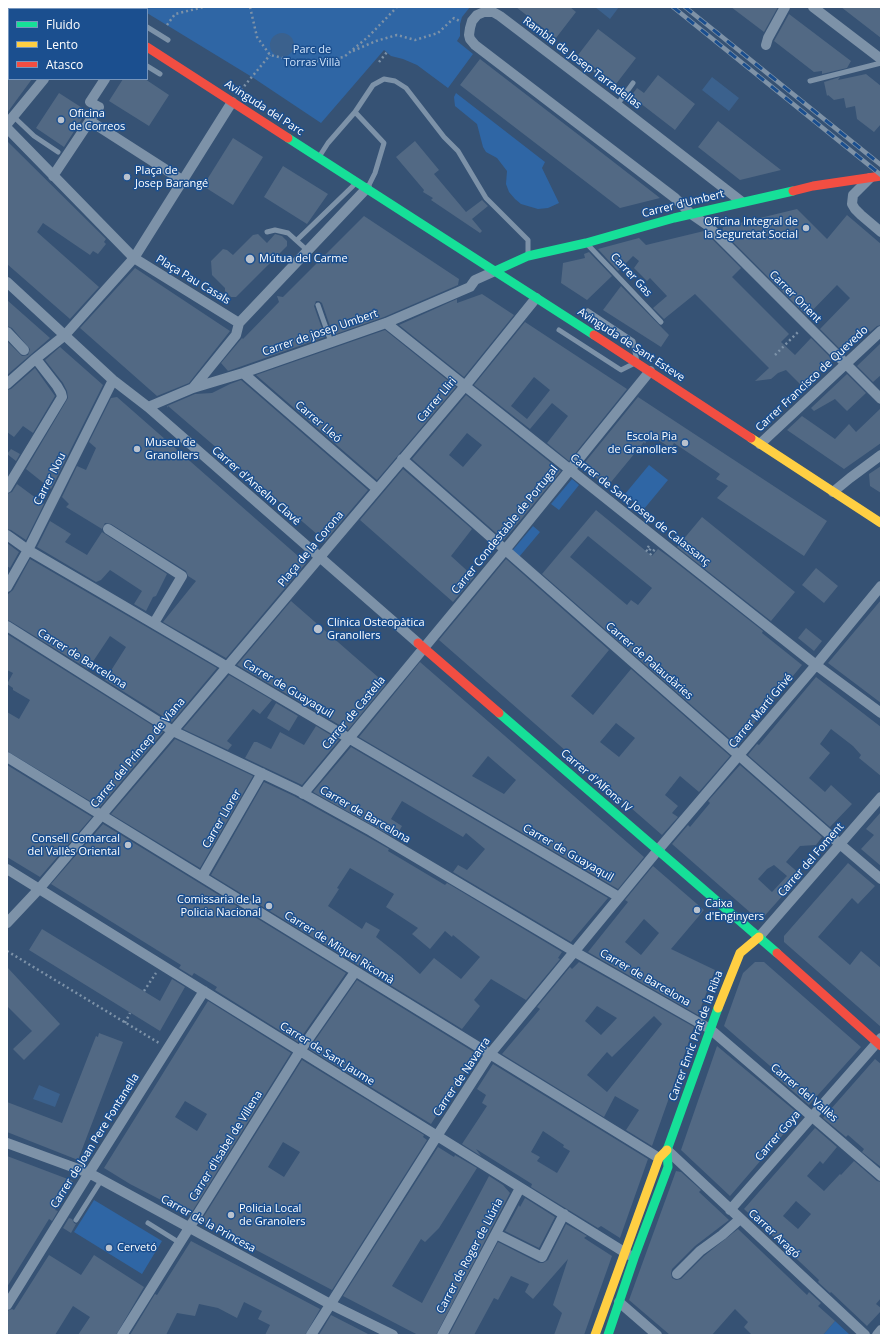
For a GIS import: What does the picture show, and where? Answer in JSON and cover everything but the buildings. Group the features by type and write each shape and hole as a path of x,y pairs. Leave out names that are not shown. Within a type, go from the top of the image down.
{"street":[{"path":"766,45 784,7"},
{"path":"813,7 881,59"},
{"name":"Rambla de Josep Tarradellas","path":"470,28 474,18 481,13 488,11 497,14 742,202"},
{"path":"470,28 470,39 475,45 675,198 691,214"},
{"name":"Avinguda del Parc","path":"148,48 367,188"},
{"path":"9,117 43,80"},
{"path":"53,176 99,107 90,102 104,80"},
{"path":"7,384 31,356 65,335 134,258 232,102"},
{"path":"90,121 182,180"},
{"path":"7,128 134,258"},
{"name":"Carrer d'Umbert","path":"495,271 528,256 674,218 813,186 881,176"},
{"path":"870,178 856,192 852,200 855,209 881,232"},
{"path":"193,388 236,335 239,322 367,188"},
{"name":"Avinguda de Sant Esteve","path":"367,188 637,362 881,524"},
{"name":"Carrer Orient","path":"691,214 707,225 878,396"},
{"name":"Plaça Pau Casals","path":"134,258 239,322"},
{"name":"Carrer de josep Umbert","path":"148,407 193,388 243,373 386,323 470,287 474,280 495,271"},
{"name":"Carrer d'Anselm Clavé","path":"7,282 113,380 148,407 421,645"},
{"name":"Carrer Lliri","path":"354,516 465,386 536,298"},
{"name":"Carrer de Sant Josep de Calassanç","path":"386,323 816,665 881,713"},
{"name":"Carrer Francisco de Quevedo","path":"760,444 881,331"},
{"path":"7,332 31,356 57,386 62,397 7,488"},
{"path":"208,370 215,381"},
{"name":"Carrer Condestable de Portugal","path":"421,645 505,550 650,371"},
{"name":"Carrer Lleó","path":"243,373 377,489"},
{"name":"Carrer Nou","path":"7,587 28,550 113,380"},
{"path":"833,492 881,455"},
{"name":"Carrer de Palaudàries","path":"402,459 840,845 881,878"},
{"name":"Plaça de la Corona","path":"286,597 354,516"},
{"path":"108,529 182,576 154,623"},
{"name":"Carrer de Guayaquil","path":"7,535 28,550 619,897"},
{"name":"Carrer Martí Grivé","path":"658,850 816,665 881,586"},
{"name":"Carrer del Príncep de Viana","path":"7,923 39,889 286,597"},
{"name":"Carrer de Barcelona","path":"7,626 173,731 303,794 371,831 575,952 710,1029"},
{"name":"Carrer de Castella","path":"303,794 421,645"},
{"name":"Carrer d'Alfons IV","path":"421,645 880,1042"},
{"name":"Carrer de Miquel Ricomà","path":"7,757 659,1158"},
{"name":"Carrer Llorer","path":"202,878 262,774"},
{"name":"Carrer del Foment","path":"758,938 881,797"},
{"name":"Carrer de Navarra","path":"311,1335 490,1054 658,850"},
{"name":"Carrer de Sant Jaume","path":"7,869 634,1258"},
{"name":"Carrer Enric Prat de la Riba","path":"595,1335 659,1158 666,1150 710,1029 740,953 758,938"},
{"name":"Carrer d'Isabel de Villena","path":"122,1335 300,1051 355,972"},
{"name":"Carrer de Joan Pere Fontanella","path":"7,1305 204,991"},
{"name":"Carrer del Vallès","path":"710,1029 812,1115 881,1176"},
{"name":"Carrer Goya","path":"730,1210 812,1115 880,1042"},
{"name":"Carrer de la Princesa","path":"7,1143 89,1173 330,1304 393,1335"},
{"name":"Carrer Enric Prat de la Riba","path":"608,1335 634,1258 668,1167 666,1150"},
{"name":"Carrer Aragó","path":"666,1150 865,1335"},
{"name":"Carrer de Roger de Llúria","path":"442,1335 520,1188"},
{"path":"496,1234 542,1257 564,1214"},
{"path":"677,1274 700,1251 722,1235 740,1219"},
{"path":"619,1302 657,1335"},
{"path":"876,1335 881,1330"}],"lane":[{"path":"148,28 168,40"},
{"path":"810,81 881,63"},
{"path":"148,67 160,74"},
{"path":"318,158 328,142 355,112 373,85 384,79 395,81 406,88 444,137 458,151 486,198 528,240 528,256"},
{"path":"617,105 633,83"},
{"path":"355,112 384,143 375,173 367,188"},
{"path":"9,117 58,152"},
{"path":"297,240 357,182"},
{"path":"267,232 275,230 288,233 308,251"},
{"name":"Carrer Gas","path":"586,242 661,322"},
{"path":"318,306 331,342"},
{"path":"559,330 621,370 637,362 633,341 588,311"},
{"path":"76,1220 102,1180"},
{"path":"148,1223 180,1243"}],"path":[{"path":"167,25 175,14 204,7"},
{"path":"250,7 257,37 270,55 305,63 344,57 369,36 397,7"},
{"path":"351,52 376,41 397,35 415,40 438,32 454,18 470,28"},
{"path":"380,62 387,52"},
{"path":"242,90 270,55"},
{"path":"596,69 595,71 597,74"},
{"path":"774,355 806,325"},
{"path":"7,951 167,1049"},
{"path":"144,991 161,964"},
{"path":"125,1023 130,1012"}],"green space":[{"name":"Parc de Torras Villà","path":"470,7 462,17 460,24 460,36 457,41 473,54 448,88 417,65 391,56 384,50 321,123 252,77 148,14 148,8 144,8"},
{"path":"456,93 545,162 542,168 559,203 548,208 538,209 521,204 515,199 509,192 506,184 507,171 497,158 486,152 483,147 477,124 455,106 454,97"},
{"path":"649,465 668,480 644,509 625,494"},
{"path":"572,479 579,485 559,510 551,504"},
{"path":"533,526 540,532 519,557 512,551"},
{"path":"94,1200 162,1241 142,1274 74,1232"},
{"path":"835,1321 850,1335 823,1335"}],"shaded area":[{"path":"595,7 619,7 610,19"},
{"path":"282,33 287,34 293,40 293,50 287,56 282,57 277,56 271,50 270,45 271,40 277,34"},
{"path":"712,77 739,98 729,111 702,90"},
{"path":"39,1085 60,1094 55,1107 33,1099"}],"railway":[{"path":"673,7 881,175"},
{"path":"685,7 881,165"}],"traffic: fast":[{"path":"288,138 594,335"},
{"path":"495,271 528,256 586,243 674,218 793,191"},
{"path":"499,713 777,953"},
{"path":"608,1335 634,1258 668,1167 667,1150 718,1008"}],"traffic: slow":[{"path":"751,438 881,523"},
{"path":"718,1008 740,953 759,937"},
{"path":"595,1335 659,1158 667,1150"}],"traffic: jam":[{"path":"148,48 288,138"},
{"path":"793,191 813,186 881,176"},
{"path":"594,335 751,438"},
{"path":"418,643 499,713"},
{"path":"777,953 881,1046"}],"place":[{"name":"Oficina de Correos","path":"61,120"},
{"name":"Plaça de Josep Barangé","path":"127,177"},
{"name":"Oficina Integral de la Seguretat Social","path":"806,228"},
{"name":"Mútua del Carme","path":"250,259"},
{"name":"Escola Pia de Granollers","path":"685,443"},
{"name":"Museu de Granollers","path":"137,449"},
{"name":"Clínica Osteopàtica Granollers","path":"318,629"},
{"name":"Consell Comarcal del Vallès Oriental","path":"128,845"},
{"name":"Comissaria de la Policia Nacional","path":"269,906"},
{"name":"Caixa d'Enginyers","path":"697,910"},
{"name":"Policia Local de Granolers","path":"231,1215"},
{"name":"Cervetó","path":"109,1248"}]}
